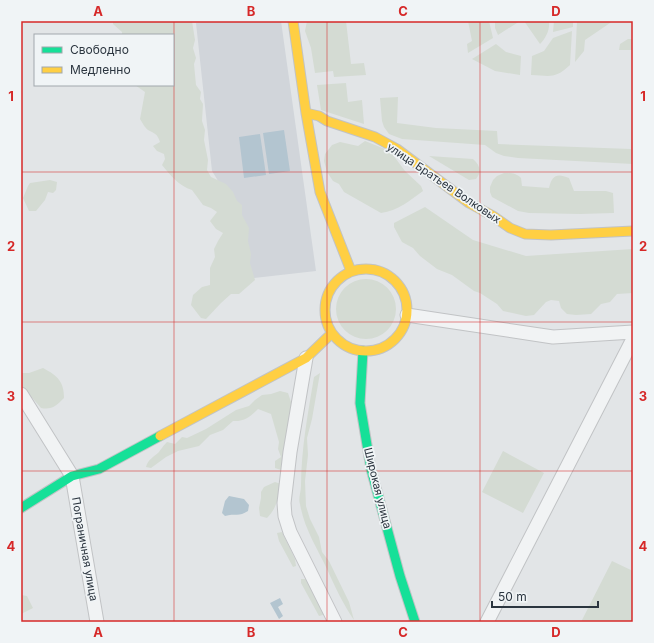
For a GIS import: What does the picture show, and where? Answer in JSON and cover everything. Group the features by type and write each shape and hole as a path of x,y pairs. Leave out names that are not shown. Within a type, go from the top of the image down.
{"street":[{"path":"293,21 306,113 320,192 351,271"},
{"name":"улица Братьев Волковых","path":"306,113 319,116 327,121 375,137 397,149 469,203 494,216 510,228 525,234 551,235 633,231"},
{"path":"363,268 375,269 396,281 403,291 407,303 407,315 403,327 396,337 387,345 375,350 363,351 351,348 340,342 332,333 327,322 325,310 326,298 332,286 340,277 351,271 363,268"},
{"path":"407,315 553,337 633,332"},
{"path":"21,508 72,476 99,469 306,358 332,333"},
{"path":"487,622 633,339"},
{"name":"Широкая улица","path":"363,351 360,403 371,469 400,576 415,622"},
{"path":"306,358 290,452 284,503 285,516 290,532 335,622"},
{"path":"21,394 72,476"},
{"name":"Пограничная улица","path":"72,476 97,622"}],"shaded area":[{"path":"113,21 192,21 195,40 193,48 196,58 194,64 196,85 201,92 200,99 203,104 202,121 205,130 204,140 208,160 207,170 211,177 226,184 233,192 237,201 242,205 242,215 249,228 248,241 251,254 250,263 255,280 239,294 231,294 206,319 201,318 191,305 193,295 202,287 210,285 210,268 215,257 214,249 223,233 216,229 210,221 217,212 203,205 192,190 179,183 162,165 165,159 164,154 157,151 153,146 160,142 159,139 156,134 147,129 140,119 145,92 136,86 174,86 174,34 122,34 122,32 113,24"},
{"path":"209,21 281,21 316,271 245,279 233,205 212,171 196,23"},
{"path":"307,21 346,21 351,64 364,63 366,75 334,77 333,71 315,73 311,48 305,31"},
{"path":"468,21 489,21 493,38 468,53 467,44 472,41"},
{"path":"495,21 520,21 498,35 495,28"},
{"path":"524,21 549,21 547,34 540,44"},
{"path":"554,21 573,21 573,27 553,32"},
{"path":"577,21 613,21 585,40 584,51 575,62"},
{"path":"572,31 570,65 556,75 531,75 532,56 544,51 553,38"},
{"path":"628,39 633,39 633,50 619,50 620,44"},
{"path":"496,44 506,52 521,56 520,75 495,71 472,59"},
{"path":"633,78 633,164 518,158 496,153 485,145 402,139 389,134 382,121 380,98 398,97 397,123 436,128 497,131 498,144 631,149"},
{"path":"346,83 348,102 362,100 364,124 321,110 317,85"},
{"path":"365,141 390,151 405,171 421,186 423,191 398,208 381,213 344,192 339,184 333,181 327,172 324,161 325,154 332,145 340,142 358,146"},
{"path":"429,156 473,159 479,166 480,171 476,179 469,180"},
{"path":"504,173 519,176 521,178 522,186 549,188 553,178 556,176 561,176 569,178 574,191 606,191 613,193 614,213 529,213 518,211 492,197 490,192 490,187 493,180 497,176"},
{"path":"50,180 57,182 56,190 53,193 48,192 45,200 36,211 29,211 23,198 30,183"},
{"path":"425,207 473,240 526,256 633,249 633,293 617,294 610,302 601,304 591,314 567,314 561,308 559,301 551,300 546,302 534,315 526,316 503,311 497,304 480,293 474,291 452,275 437,269 420,256 413,248 402,242 394,227 394,223"},
{"path":"366,279 382,284 387,288 391,293 396,309 391,325 387,330 382,334 366,339 350,334 345,330 341,325 336,309 341,293 345,288 350,284"},
{"path":"43,368 59,380 64,392 64,398 51,408 41,408 21,385 21,373 29,373"},
{"path":"320,373 307,438 308,455 305,481 306,506 310,519 319,537 322,552 329,561 349,602 354,620 339,595 311,538 304,521 299,502 307,418 314,377"},
{"path":"280,391 288,393 293,408 281,470 275,468 275,461 281,457 278,449 279,442 271,414 258,409 247,418 241,421 233,421 223,430 210,435 199,446 178,451 166,457 151,468 146,467 150,460 167,442 175,444 182,437 187,438 206,429 236,410 249,406 262,395"},
{"path":"503,451 544,473 523,513 482,492"},
{"path":"275,482 281,484 275,507 267,518 260,516 259,508 261,492 264,487"},
{"path":"282,532 295,559 296,566 293,567 279,541 277,533"},
{"path":"612,561 633,571 632,622 581,622"},
{"path":"301,579 307,579 325,611 323,615 319,616 301,583"},
{"path":"21,595 27,596 33,608 21,614"}],"water":[{"path":"284,130 290,171 269,174 263,133"},
{"path":"260,134 266,175 244,178 239,137"},
{"path":"229,496 244,499 249,505 248,511 242,514 225,516 222,513 225,501"},
{"path":"280,598 283,604 278,607 283,616 279,619 270,603"}],"traffic: fast":[{"path":"363,351 360,403 371,469 400,576 415,622"},
{"path":"21,508 72,476 99,469 160,436"}],"traffic: slow":[{"path":"293,21 306,113 320,192 351,271"},
{"path":"306,113 319,116 327,121 375,137 397,149 469,203 493,216 510,228 525,234 551,235 633,231"},
{"path":"366,269 382,272 395,281 404,294 407,310 404,326 395,339 382,348 366,351 350,348 337,339 328,326 325,310 328,294 337,281 350,272 366,269"},
{"path":"160,436 306,358 332,333"}]}
